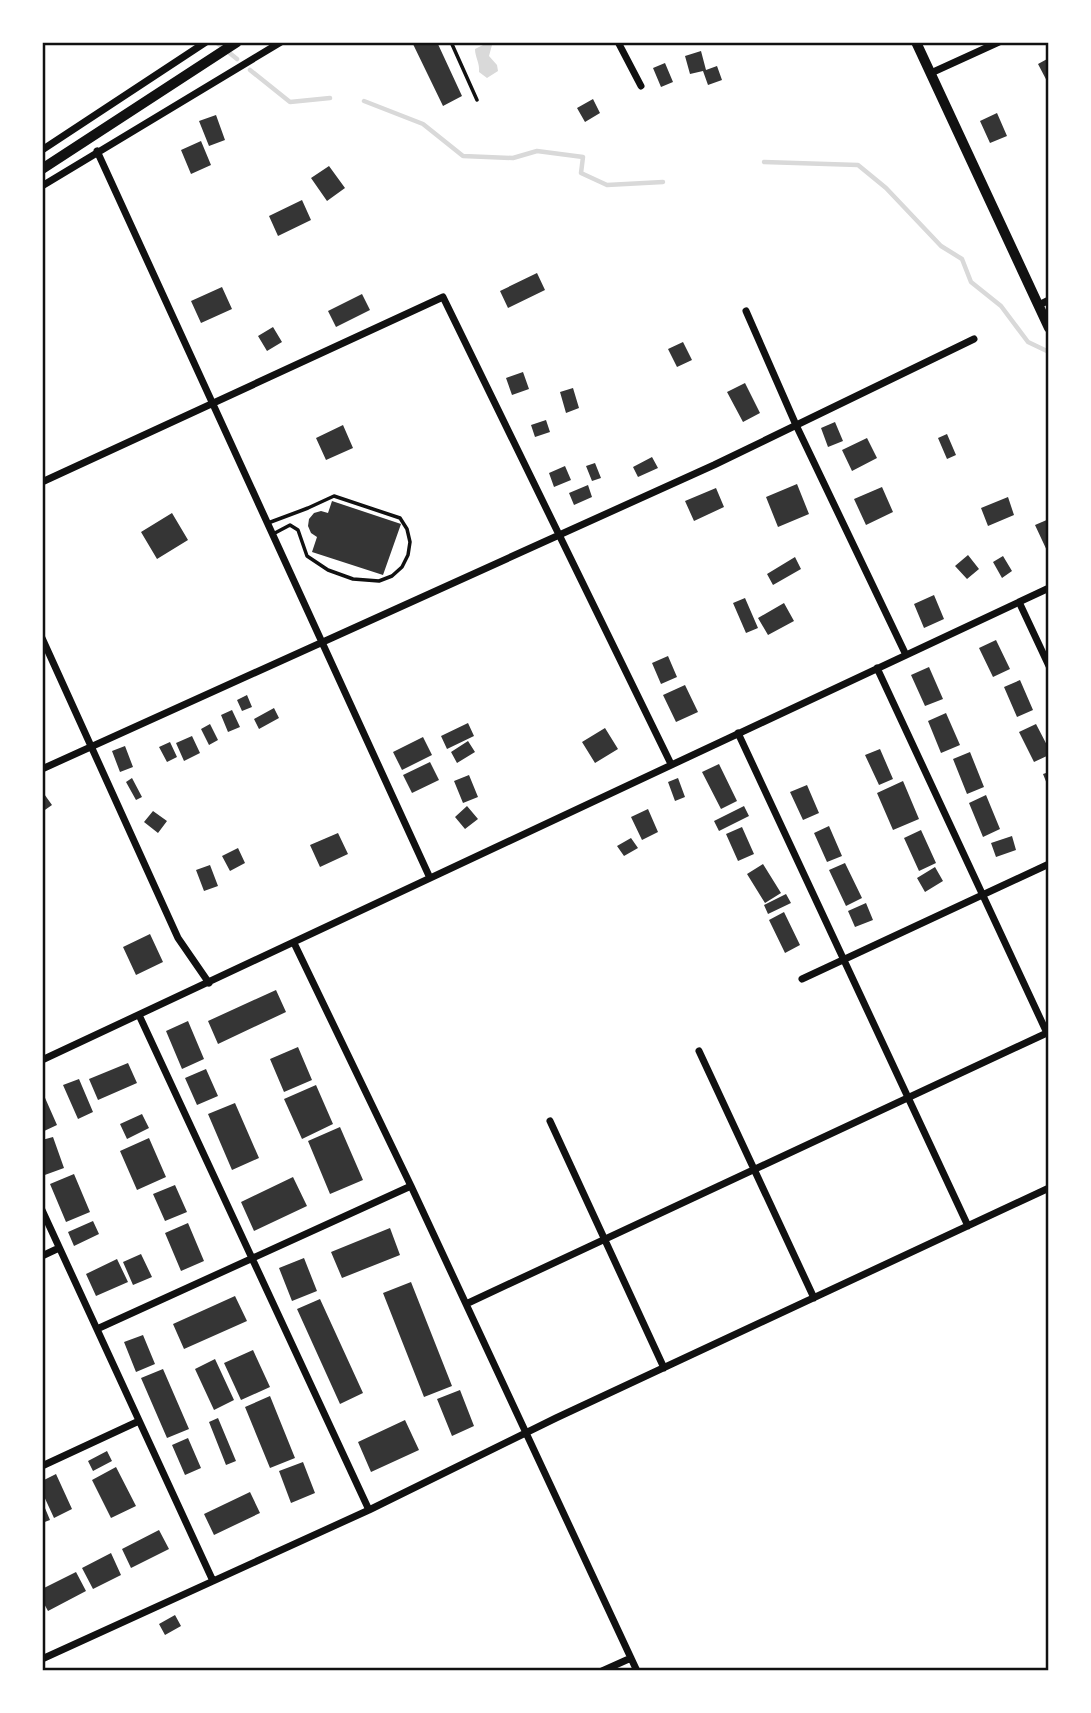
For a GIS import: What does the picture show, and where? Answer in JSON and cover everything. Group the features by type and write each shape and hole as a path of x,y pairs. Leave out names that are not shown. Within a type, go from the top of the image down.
{"highway":[{"path":"42,169 237,42"}],"main road":[{"path":"916,42 1049,328"}],"street":[{"path":"42,150 206,42"},
{"path":"42,186 281,42"},
{"path":"618,42 640,86"},
{"path":"931,73 999,42"},
{"path":"97,151 430,878"},
{"path":"42,482 214,405 443,297 671,764"},
{"path":"1039,306 1049,300"},
{"path":"746,311 796,425 906,654"},
{"path":"42,769 796,425 974,339"},
{"path":"42,1060 1049,588"},
{"path":"1019,602 1049,666"},
{"path":"42,638 178,938 209,983"},
{"path":"466,1304 1048,1032 877,668"},
{"path":"738,733 968,1226"},
{"path":"802,979 1049,863"},
{"path":"294,943 411,1186 637,1671"},
{"path":"139,1015 369,1510"},
{"path":"699,1051 814,1298"},
{"path":"550,1121 664,1368"},
{"path":"97,1329 411,1186"},
{"path":"42,1659 369,1510 526,1433 1049,1188"},
{"path":"42,1210 213,1581"},
{"path":"42,1256 59,1248"},
{"path":"42,1466 139,1421"},
{"path":"602,1671 631,1658"}],"lane":[{"path":"452,42 477,100"},
{"path":"268,523 308,509 334,496 400,518 407,529 410,542 402,567 379,581 365,581 328,569 307,556 299,530 290,525 273,534"}],"shaded area":[{"path":"489,42 492,45 489,56 497,65 498,71 487,78 479,72 475,49"}],"building":[{"path":"412,42 437,42 462,96 443,106"},
{"path":"701,51 706,70 717,66 722,80 708,85 703,71 690,74 685,56"},
{"path":"1049,58 1049,85 1038,64"},
{"path":"665,63 673,82 661,87 653,68"},
{"path":"593,99 600,113 585,122 577,108"},
{"path":"997,113 1007,136 990,143 980,121"},
{"path":"216,115 225,140 209,146 199,121"},
{"path":"201,141 211,165 191,174 181,150"},
{"path":"329,166 345,188 327,201 311,178"},
{"path":"302,200 311,220 278,236 269,216"},
{"path":"537,273 545,290 508,308 500,291"},
{"path":"222,287 232,309 201,323 191,301"},
{"path":"362,294 370,310 336,327 328,311"},
{"path":"273,327 282,342 267,351 258,336"},
{"path":"683,342 692,360 677,367 668,349"},
{"path":"523,372 529,389 512,395 506,378"},
{"path":"745,383 760,413 743,422 727,392"},
{"path":"573,388 579,408 566,413 560,392"},
{"path":"546,420 550,432 535,437 531,425"},
{"path":"835,422 843,441 828,447 821,428"},
{"path":"343,425 353,448 326,460 316,438"},
{"path":"947,434 956,455 947,459 938,438"},
{"path":"867,438 877,458 852,471 842,450"},
{"path":"652,457 658,468 638,477 633,467"},
{"path":"595,463 601,478 592,481 586,466"},
{"path":"565,466 571,480 554,487 549,473"},
{"path":"797,484 809,514 778,527 766,497"},
{"path":"588,485 592,497 574,505 569,493"},
{"path":"882,487 893,512 866,525 854,499"},
{"path":"716,488 724,507 694,521 685,501"},
{"path":"1008,497 1014,515 988,526 981,508"},
{"path":"332,501 401,524 383,575 312,552 317,537 311,533 309,519 314,513 328,513"},
{"path":"172,513 188,540 157,559 141,532"},
{"path":"1049,519 1049,555 1035,525"},
{"path":"968,555 979,569 967,579 955,566"},
{"path":"1003,556 1012,571 1002,578 993,562"},
{"path":"795,557 801,569 773,585 767,574"},
{"path":"934,595 944,619 924,628 914,604"},
{"path":"745,598 758,628 746,633 733,603"},
{"path":"784,603 794,621 768,635 758,618"},
{"path":"996,640 1010,669 993,677 979,648"},
{"path":"668,656 677,677 661,684 652,663"},
{"path":"929,667 943,699 925,706 911,675"},
{"path":"1020,680 1033,710 1017,717 1004,687"},
{"path":"685,685 698,712 676,722 663,695"},
{"path":"247,695 252,707 242,711 237,700"},
{"path":"274,708 279,718 259,729 254,719"},
{"path":"232,710 240,727 228,732 221,715"},
{"path":"946,713 960,745 941,753 928,721"},
{"path":"468,723 474,736 447,749 441,736"},
{"path":"210,724 218,740 209,745 201,729"},
{"path":"1036,724 1049,749 1049,755 1034,762 1019,732"},
{"path":"605,728 618,749 595,763 582,742"},
{"path":"192,736 200,753 184,761 176,743"},
{"path":"423,737 432,755 402,770 393,752"},
{"path":"468,741 475,752 457,763 451,752"},
{"path":"170,742 177,757 167,762 159,747"},
{"path":"125,746 133,767 120,772 112,751"},
{"path":"880,749 893,779 879,785 865,755"},
{"path":"970,752 984,787 967,794 953,759"},
{"path":"430,762 439,780 412,793 403,775"},
{"path":"719,764 737,801 721,809 702,772"},
{"path":"1049,772 1049,789 1043,774"},
{"path":"469,775 478,797 463,803 454,781"},
{"path":"132,778 142,797 136,800 126,782"},
{"path":"678,778 685,797 675,801 668,782"},
{"path":"903,781 919,819 893,830 877,793"},
{"path":"807,785 819,813 803,820 790,792"},
{"path":"42,791 52,805 42,812"},
{"path":"986,795 1000,829 983,837 969,803"},
{"path":"467,806 478,819 465,829 455,817"},
{"path":"744,806 749,816 719,831 714,821"},
{"path":"648,809 658,832 642,840 631,817"},
{"path":"153,811 167,821 158,833 144,822"},
{"path":"829,826 842,856 827,862 814,833"},
{"path":"742,827 754,854 738,861 726,834"},
{"path":"921,830 936,863 919,871 904,838"},
{"path":"338,833 348,854 320,867 310,845"},
{"path":"1012,836 1016,850 996,857 991,843"},
{"path":"631,838 638,848 624,856 617,846"},
{"path":"238,848 245,863 230,871 222,856"},
{"path":"845,863 862,898 846,906 829,870"},
{"path":"763,864 781,893 765,903 747,874"},
{"path":"210,865 218,886 204,891 196,870"},
{"path":"935,867 943,881 925,892 917,878"},
{"path":"786,894 791,903 768,914 764,905"},
{"path":"866,903 873,920 855,927 848,911"},
{"path":"784,912 800,945 785,953 769,920"},
{"path":"150,934 163,962 136,975 123,947"},
{"path":"276,990 286,1012 218,1044 208,1021"},
{"path":"188,1021 204,1059 182,1069 166,1031"},
{"path":"298,1047 312,1080 284,1092 270,1059"},
{"path":"128,1063 137,1083 98,1100 89,1079"},
{"path":"206,1069 218,1096 197,1105 185,1078"},
{"path":"79,1079 93,1112 78,1119 63,1085"},
{"path":"316,1085 333,1124 302,1139 284,1099"},
{"path":"42,1091 57,1125 42,1132"},
{"path":"235,1103 259,1158 232,1170 208,1114"},
{"path":"142,1114 149,1128 127,1139 120,1124"},
{"path":"340,1127 363,1180 330,1194 308,1141"},
{"path":"53,1137 64,1168 42,1176 42,1140"},
{"path":"149,1138 166,1177 137,1190 120,1151"},
{"path":"74,1174 90,1212 66,1222 50,1184"},
{"path":"293,1177 307,1206 254,1231 241,1202"},
{"path":"175,1185 187,1212 165,1221 153,1194"},
{"path":"93,1221 99,1234 74,1246 68,1232"},
{"path":"188,1223 204,1261 181,1271 165,1233"},
{"path":"390,1228 400,1255 342,1278 331,1252"},
{"path":"141,1254 152,1277 133,1285 123,1262"},
{"path":"304,1258 317,1291 292,1301 279,1268"},
{"path":"117,1259 128,1282 96,1296 86,1274"},
{"path":"411,1282 452,1386 424,1397 383,1293"},
{"path":"235,1296 247,1321 184,1349 173,1324"},
{"path":"320,1299 363,1393 340,1404 297,1309"},
{"path":"143,1335 155,1364 136,1372 124,1342"},
{"path":"253,1350 270,1387 241,1400 224,1363"},
{"path":"215,1359 234,1400 214,1410 195,1369"},
{"path":"163,1369 189,1429 167,1438 141,1378"},
{"path":"460,1390 474,1426 452,1436 437,1399"},
{"path":"270,1396 295,1458 270,1468 245,1407"},
{"path":"218,1418 236,1461 226,1465 209,1422"},
{"path":"405,1420 419,1450 371,1472 358,1442"},
{"path":"188,1438 201,1468 185,1475 172,1445"},
{"path":"107,1451 112,1461 93,1471 88,1461"},
{"path":"303,1462 315,1493 291,1503 279,1471"},
{"path":"116,1467 136,1506 111,1518 92,1480"},
{"path":"56,1474 72,1509 54,1518 42,1492 42,1481"},
{"path":"250,1492 260,1513 214,1535 204,1514"},
{"path":"42,1501 50,1520 42,1523"},
{"path":"159,1530 169,1549 131,1568 122,1549"},
{"path":"111,1553 121,1575 93,1589 82,1568"},
{"path":"76,1572 86,1591 48,1611 42,1600 42,1589"},
{"path":"175,1615 181,1626 165,1635 159,1624"}],"waterway":[{"path":"216,42 237,59"},
{"path":"250,70 290,102 330,98"},
{"path":"364,101 423,124 463,156 513,158 537,151 583,157 581,173 607,185 663,182"},
{"path":"764,162 858,165 886,188 941,246 962,259 971,282 1001,306 1028,342 1049,352"}]}
